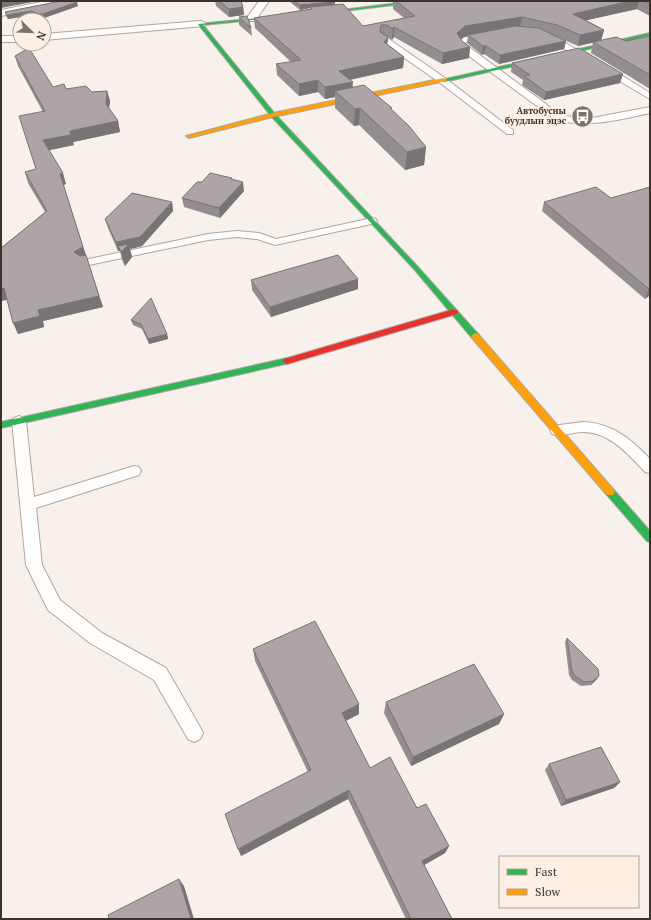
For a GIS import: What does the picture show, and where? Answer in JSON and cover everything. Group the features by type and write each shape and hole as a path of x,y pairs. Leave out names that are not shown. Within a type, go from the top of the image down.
{"street":[{"path":"1,13 62,1"},
{"path":"251,19 264,1"},
{"path":"52,36 200,24 425,1"},
{"path":"200,24 273,115 454,312 650,538"},
{"path":"189,136 273,115 494,70 650,34"},
{"path":"1,39 12,39"},
{"path":"1,425 283,362 454,312"}],"lane":[{"path":"537,32 577,51 650,97"},
{"path":"495,35 464,40 461,44 559,118 571,122 588,122 650,110"},
{"path":"383,39 442,80 510,132"},
{"path":"84,263 208,236 238,234 259,236 275,242 372,221"},
{"path":"19,421 34,565 54,605 96,638 160,674 194,733"},
{"path":"556,430 587,427 602,430 620,438 650,468"},
{"path":"28,505 134,471"}],"building":[{"path":"61,1 77,2 49,12 12,12 12,14 7,15 5,12"},
{"path":"219,1 241,1 243,7 229,9"},
{"path":"294,1 334,1 335,2 300,5"},
{"path":"396,1 630,1 573,14 604,30 580,35 557,25 522,17 465,26 457,33 462,41 470,47 443,53 394,27 393,29 387,25 381,25 380,32 388,37 384,42 404,57 339,71 353,82 325,87 318,80 299,84 276,64 301,60 254,18 312,9 310,7 343,4 363,26 415,16"},
{"path":"247,16 251,28 239,17"},
{"path":"515,26 539,28 566,41 500,55 486,46 483,46 468,35"},
{"path":"650,36 650,75 593,42 616,37 626,41"},
{"path":"579,48 623,74 546,92 524,76 530,75 512,63"},
{"path":"22,52 31,52 53,87 64,84 66,89 86,86 92,92 107,91 106,104 118,121 70,131 71,135 43,140 63,173 60,174 83,247 74,252 80,256 86,255 99,296 38,310 40,316 13,323 4,288 1,289 1,248 47,211 25,172 36,169 19,116 45,111 15,56"},
{"path":"364,85 392,108 390,108 409,126 426,147 407,152 360,108 355,109 335,91"},
{"path":"210,173 243,182 219,208 182,198 197,182 202,182"},
{"path":"596,187 611,198 650,187 650,289 544,202"},
{"path":"132,193 172,202 140,237 116,242 105,219"},
{"path":"129,244 121,252 118,246"},
{"path":"338,255 358,279 270,307 251,280 285,270"},
{"path":"151,298 167,334 148,339 141,324 131,320"},
{"path":"315,621 359,704 342,713 370,768 390,757 417,808 426,804 449,846 422,861 452,919 411,919 349,790 238,849 225,814 311,770 253,649"},
{"path":"567,638 598,669 599,676 593,681 584,682 575,676 572,671"},
{"path":"474,664 504,714 413,757 386,702"},
{"path":"601,747 620,782 566,800 549,764"},
{"path":"179,879 191,919 109,919 108,915"}],"traffic: fast":[{"path":"319,13 425,1"},
{"path":"200,24 285,16"},
{"path":"200,24 273,115 416,268 475,336"},
{"path":"444,80 650,34"},
{"path":"1,425 287,361"},
{"path":"610,492 650,538"}],"traffic: slow":[{"path":"189,136 273,115 444,80"},
{"path":"475,336 610,492"}],"traffic: jam":[{"path":"287,361 454,312"}],"place":[{"name":"Автобусны буудлын эцэс","path":"582,116"}]}
